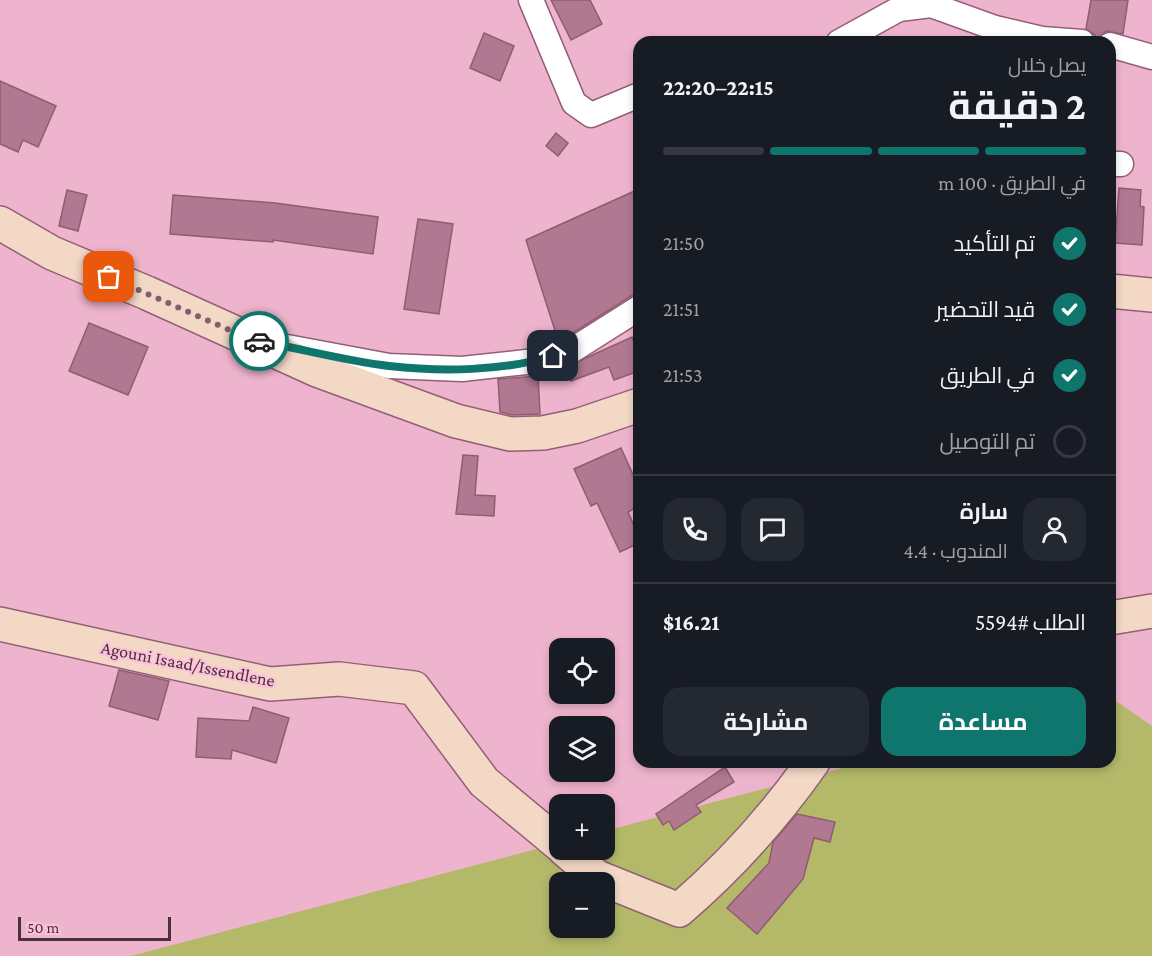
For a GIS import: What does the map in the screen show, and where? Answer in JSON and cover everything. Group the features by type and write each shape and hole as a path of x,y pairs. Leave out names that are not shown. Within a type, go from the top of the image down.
{"street":[{"path":"531,0 574,103 591,115 633,98"},
{"path":"850,36 899,9 931,5 995,28 1029,36"},
{"path":"1116,47 1152,57"},
{"path":"0,223 52,253 317,370 456,421 510,434 543,433 577,426 633,407"},
{"path":"1116,292 1152,295"},
{"path":"250,339 389,366 462,369 535,361 571,351 633,312"},
{"path":"1116,617 1152,611"},
{"name":"Agouni Isaad/Issendlene","path":"0,624 270,684 339,679 414,688 484,782 549,836"},
{"path":"577,860 597,877 679,910 704,888 785,802 809,768"}],"green space":[{"path":"1116,701 1152,726 1152,956 131,956 549,846 549,860 615,860 615,828 842,768 1116,768"}],"building":[{"path":"551,0 590,0 602,24 571,40"},
{"path":"1091,0 1128,0 1123,34 1106,31 1101,36 1095,36 1086,29"},
{"path":"484,33 514,46 500,81 470,68"},
{"path":"0,81 56,106 38,147 23,140 18,152 0,144"},
{"path":"556,133 568,143 558,156 546,146"},
{"path":"1119,188 1141,190 1140,206 1144,207 1142,245 1116,243"},
{"path":"67,190 87,195 78,231 59,226"},
{"path":"633,192 633,296 565,338 558,340 526,240"},
{"path":"173,195 275,203 378,217 373,254 273,240 273,242 170,234"},
{"path":"418,219 453,224 439,314 404,309"},
{"path":"89,323 148,347 128,395 69,371"},
{"path":"632,337 633,373 614,380 609,367 571,381 566,367"},
{"path":"538,376 540,414 512,415 500,412 498,379"},
{"path":"621,448 633,475 633,509 628,512 633,523 633,546 620,552 597,503 591,506 574,469"},
{"path":"463,455 478,456 475,495 495,496 494,516 456,514"},
{"path":"119,670 169,681 158,720 109,706"},
{"path":"253,707 289,718 276,763 232,750 231,759 196,757 198,718 249,721"},
{"path":"724,768 734,782 696,805 701,812 674,830 669,821 663,825 656,814"},
{"path":"797,814 835,822 830,842 814,838 803,879 757,934 727,908 769,863 773,842"}],"way so far":[{"path":"109,277 259,341"}],"route":[{"path":"259,341 389,366 462,369 535,361 553,356"}]}
